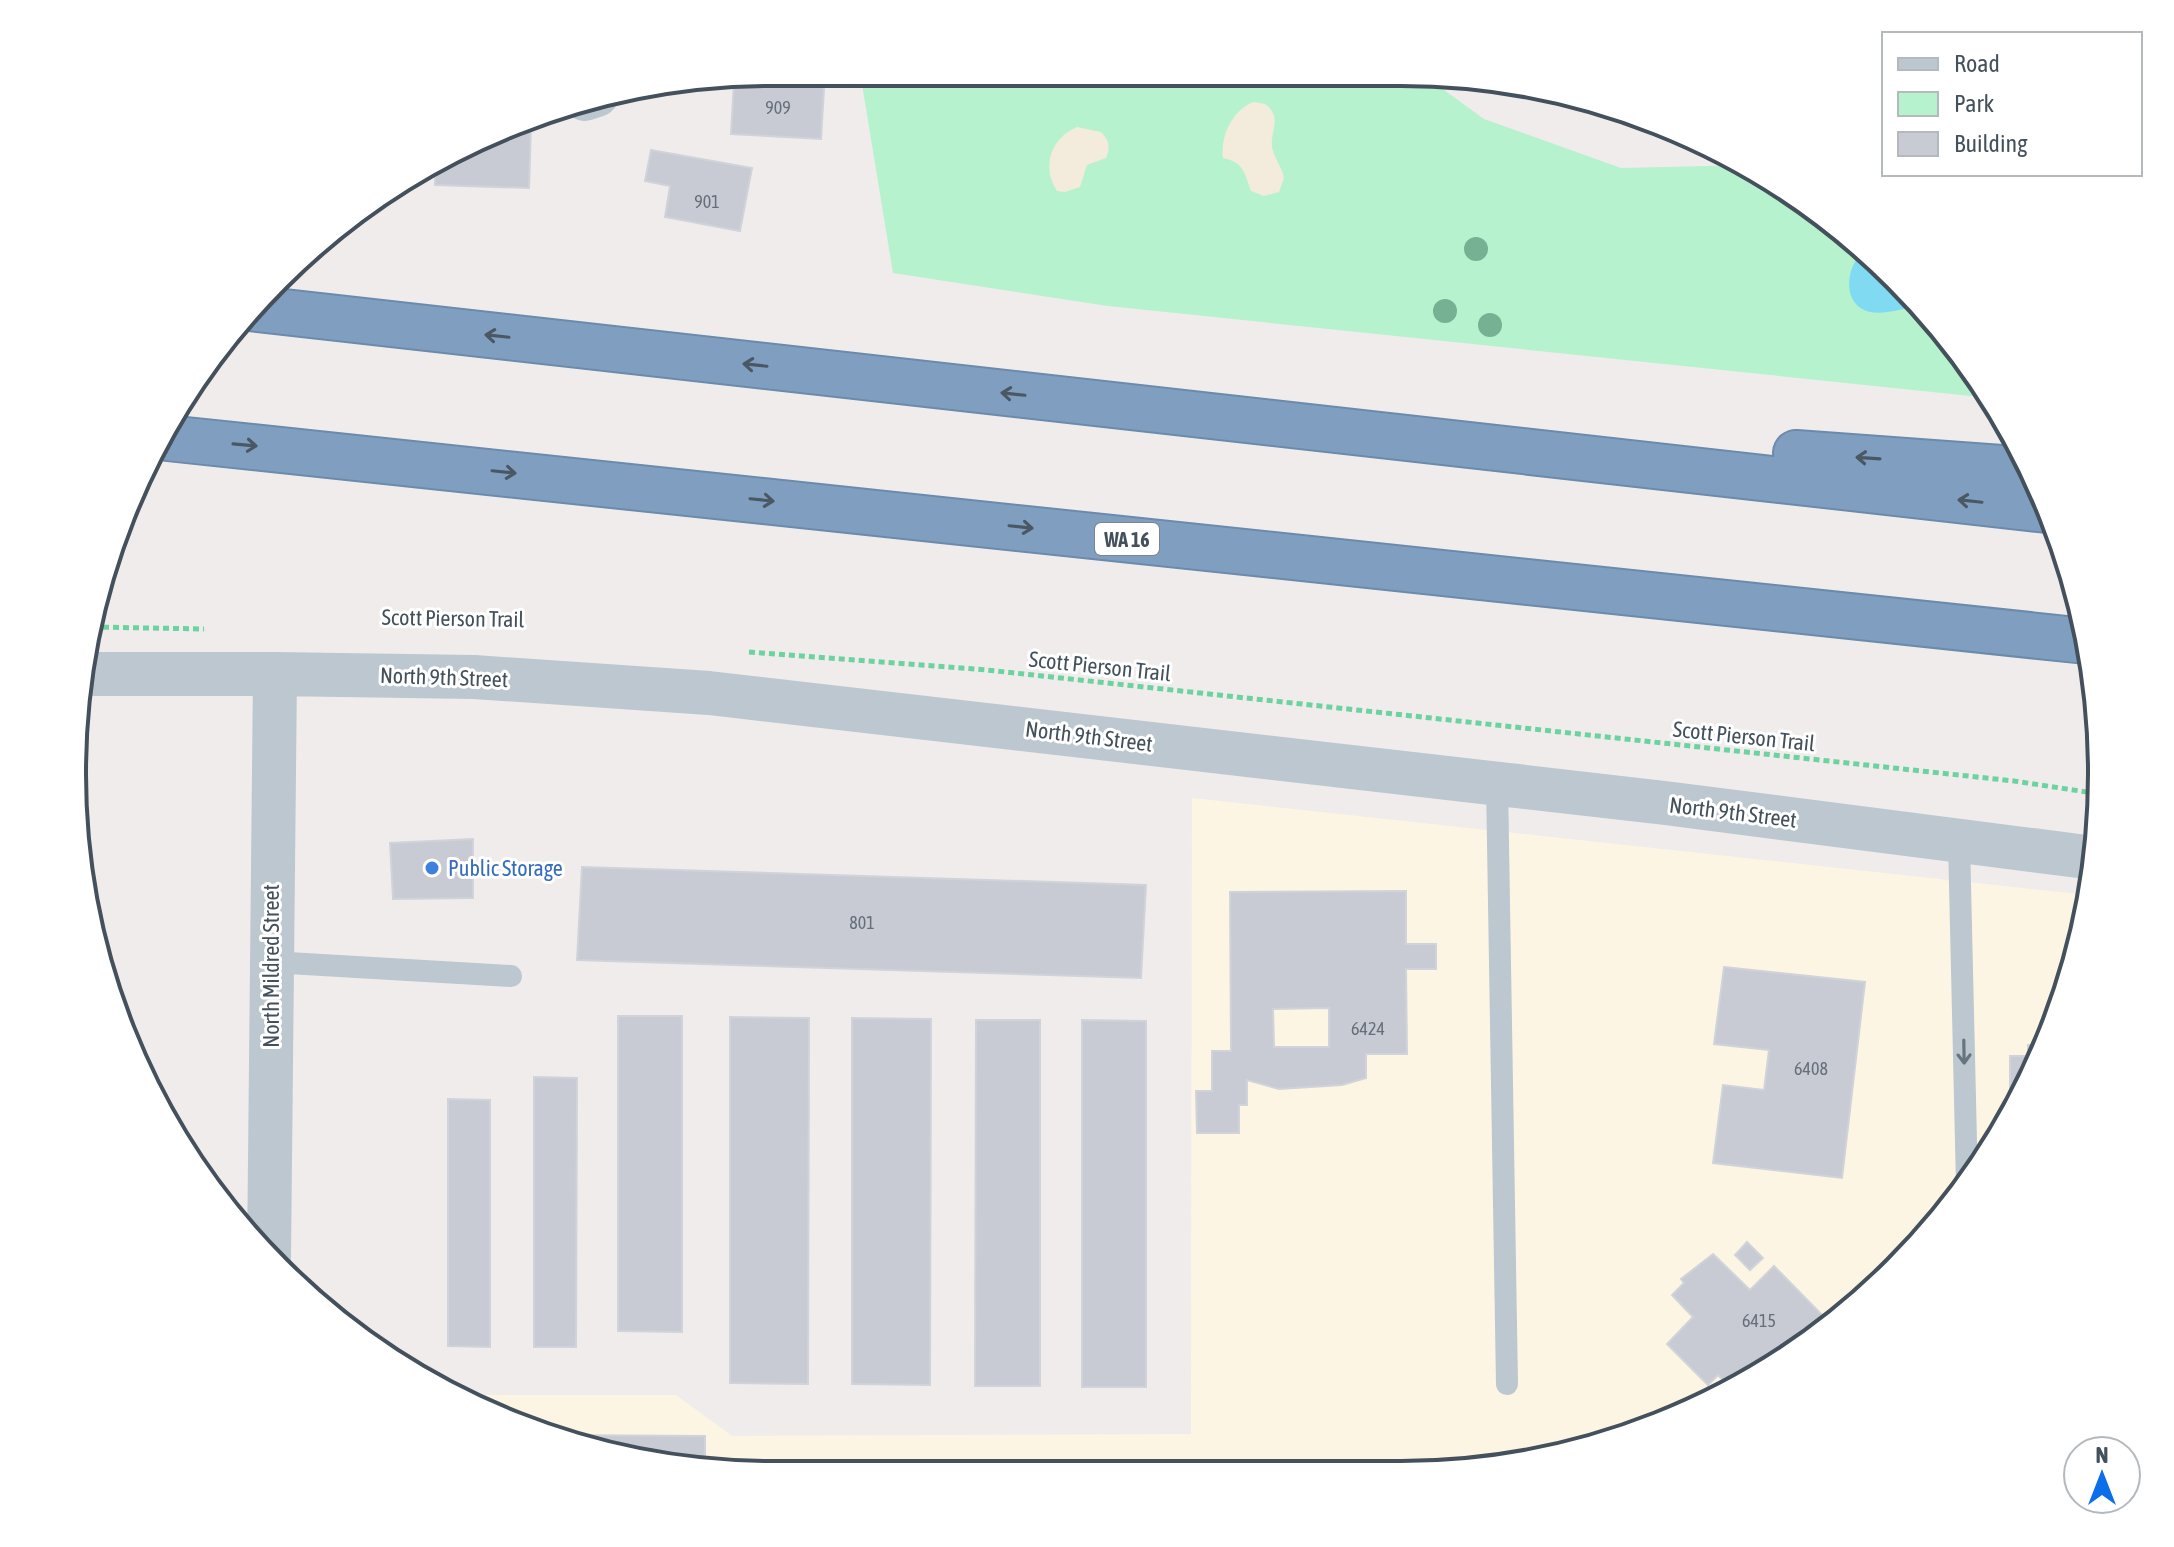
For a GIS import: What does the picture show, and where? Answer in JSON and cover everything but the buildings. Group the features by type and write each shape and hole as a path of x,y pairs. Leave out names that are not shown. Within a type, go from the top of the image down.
{"highway":[{"path":"266,310 2035,509"},
{"path":"1091,403 2017,469"},
{"name":"WA 16","path":"173,439 2075,640"}],"street":[{"name":"North 9th Street","path":"94,674 474,677 693,691 1497,783 2083,857"},
{"name":"North Mildred Street","path":"269,1240 275,674"}],"lane":[{"path":"1497,783 1507,1384"},
{"path":"1959,841 1966,1163"},
{"path":"271,962 511,976"}],"path":[{"path":"102,627 218,629"},
{"name":"Scott Pierson Trail","path":"737,651 1003,672 1983,777 2088,792"}],"shaded area":[{"path":"1192,798 2077,894 2052,994 2017,1078 1972,1155 1917,1227 1854,1290 1782,1345 1705,1390 1621,1425 1535,1448 1445,1460 729,1460 639,1448 596,1438 553,1425 480,1395 676,1395 732,1436 1191,1434"}],"green space":[{"path":"862,86 1440,87 1484,119 1621,168 1721,166 1744,178 1819,228 1887,287 1946,355 1975,396 1108,306 893,273"}],"sand":[{"path":"1254,102 1265,104 1275,119 1272,147 1284,178 1279,192 1264,196 1251,191 1240,166 1223,158 1224,141 1230,124 1240,111"},
{"path":"1077,127 1101,132 1108,144 1108,154 1106,158 1087,165 1080,187 1057,191 1050,172 1051,154 1061,138"}],"water":[{"path":"1857,260 1907,308 1870,312 1855,303 1849,278"}],"place":[{"name":"Public Storage","path":"432,868"}]}
